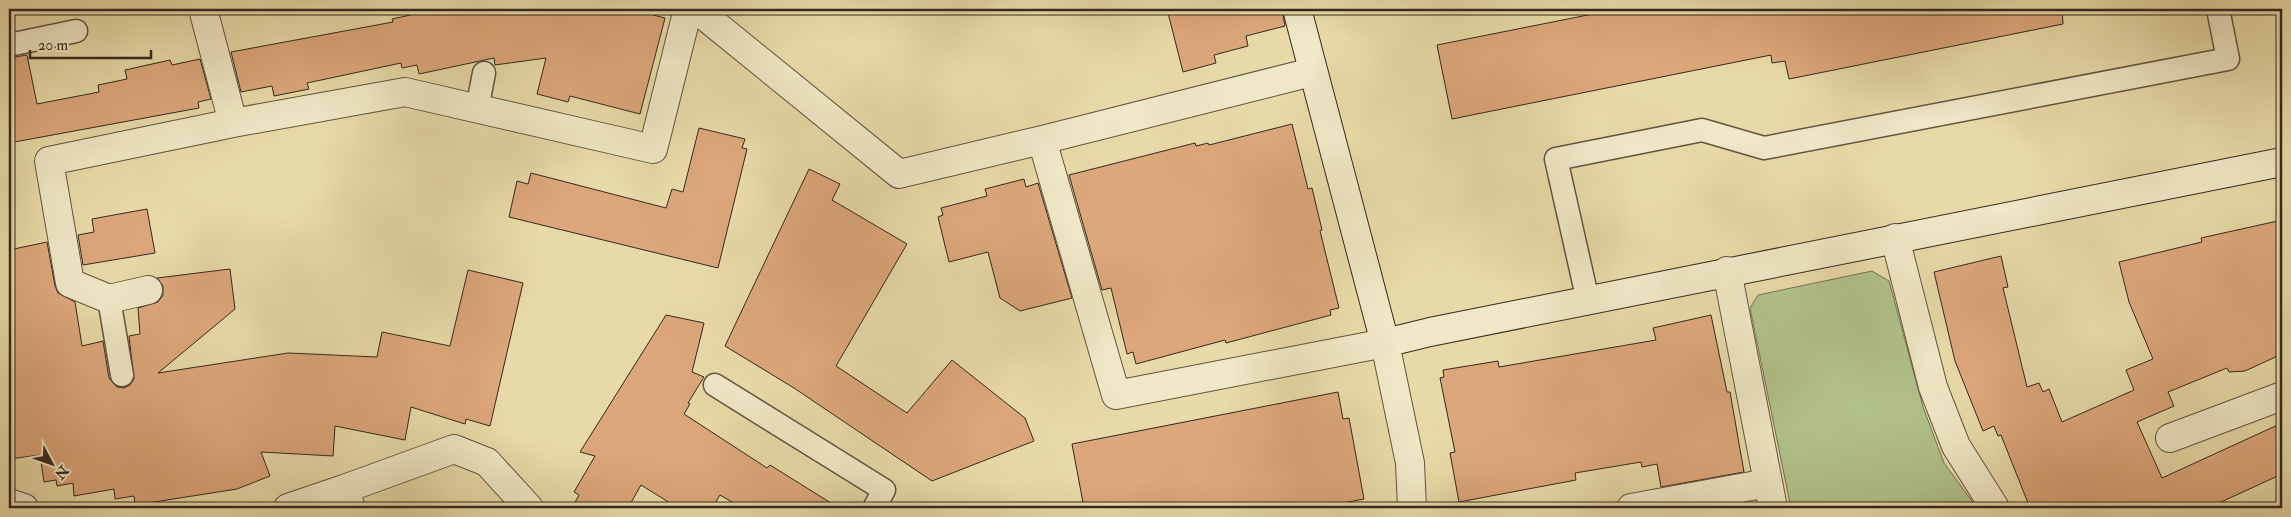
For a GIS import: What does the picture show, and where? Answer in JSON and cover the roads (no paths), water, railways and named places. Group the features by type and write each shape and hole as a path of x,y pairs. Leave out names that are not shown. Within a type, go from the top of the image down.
{"street":[{"path":"203,9 233,124"},
{"path":"148,290 109,299 70,283 49,161 404,92 653,149 688,9"},
{"path":"696,9 899,174 1312,72"},
{"path":"1297,9 1312,72 1385,343 1410,463 1412,508"},
{"path":"1042,140 1116,395 1385,343 1430,332 1895,238 2282,162"},
{"path":"1895,238 1933,387 1956,446 1995,508"},
{"path":"1631,508 1770,496 1727,272"},
{"path":"2170,438 2282,396"},
{"path":"288,508 348,498 454,449 487,462 529,508"},
{"path":"9,503 24,508"}],"lane":[{"path":"1588,300 1556,159 1702,130 1764,148 2228,59 2218,9"},
{"path":"9,45 76,31"},
{"path":"477,109 484,73"},
{"path":"109,299 122,375"},
{"path":"715,385 884,490 874,508"}]}
